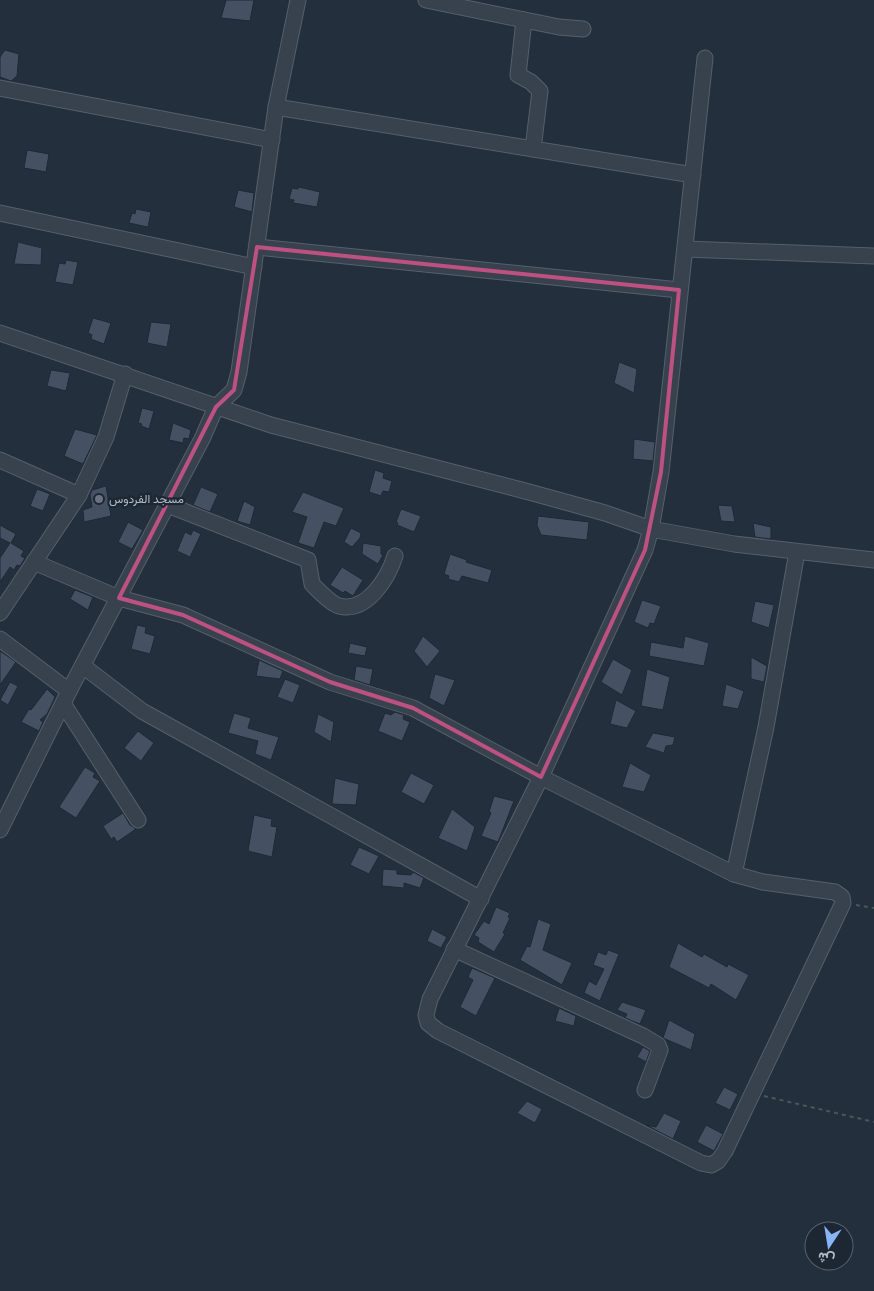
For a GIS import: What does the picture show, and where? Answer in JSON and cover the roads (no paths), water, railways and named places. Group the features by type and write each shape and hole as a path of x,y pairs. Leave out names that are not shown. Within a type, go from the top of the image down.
{"street":[{"path":"0,830 216,408 234,390 239,372 276,107 298,0"},
{"path":"426,0 461,3 524,20 584,29"},
{"path":"524,20 518,75 537,86 541,95 533,149"},
{"path":"34,562 119,598 183,615 330,682 413,708 542,777 734,874 763,882 835,892 842,897 844,903 718,1161 711,1165 701,1163 438,1031 428,1023 426,1015 430,999 454,949 542,777 645,550 651,529 661,472 705,58"},
{"path":"0,88 272,140"},
{"path":"276,107 693,175"},
{"path":"0,213 254,266"},
{"path":"257,248 679,290"},
{"path":"686,249 874,256"},
{"path":"0,333 125,374 216,408 290,430 605,513 651,529 734,544 874,560"},
{"path":"0,613 79,495 106,437 125,374"},
{"path":"0,460 79,495"},
{"path":"168,505 308,560 312,584 338,606 352,606 368,599 380,585 395,556"},
{"path":"734,874 766,728 796,552"},
{"path":"0,639 67,698 138,820"},
{"path":"83,666 142,711 481,899"},
{"path":"454,949 643,1036 658,1045 660,1050 646,1090"}],"place":[{"name":"مسجد الفردوس","path":"99,499"}]}
